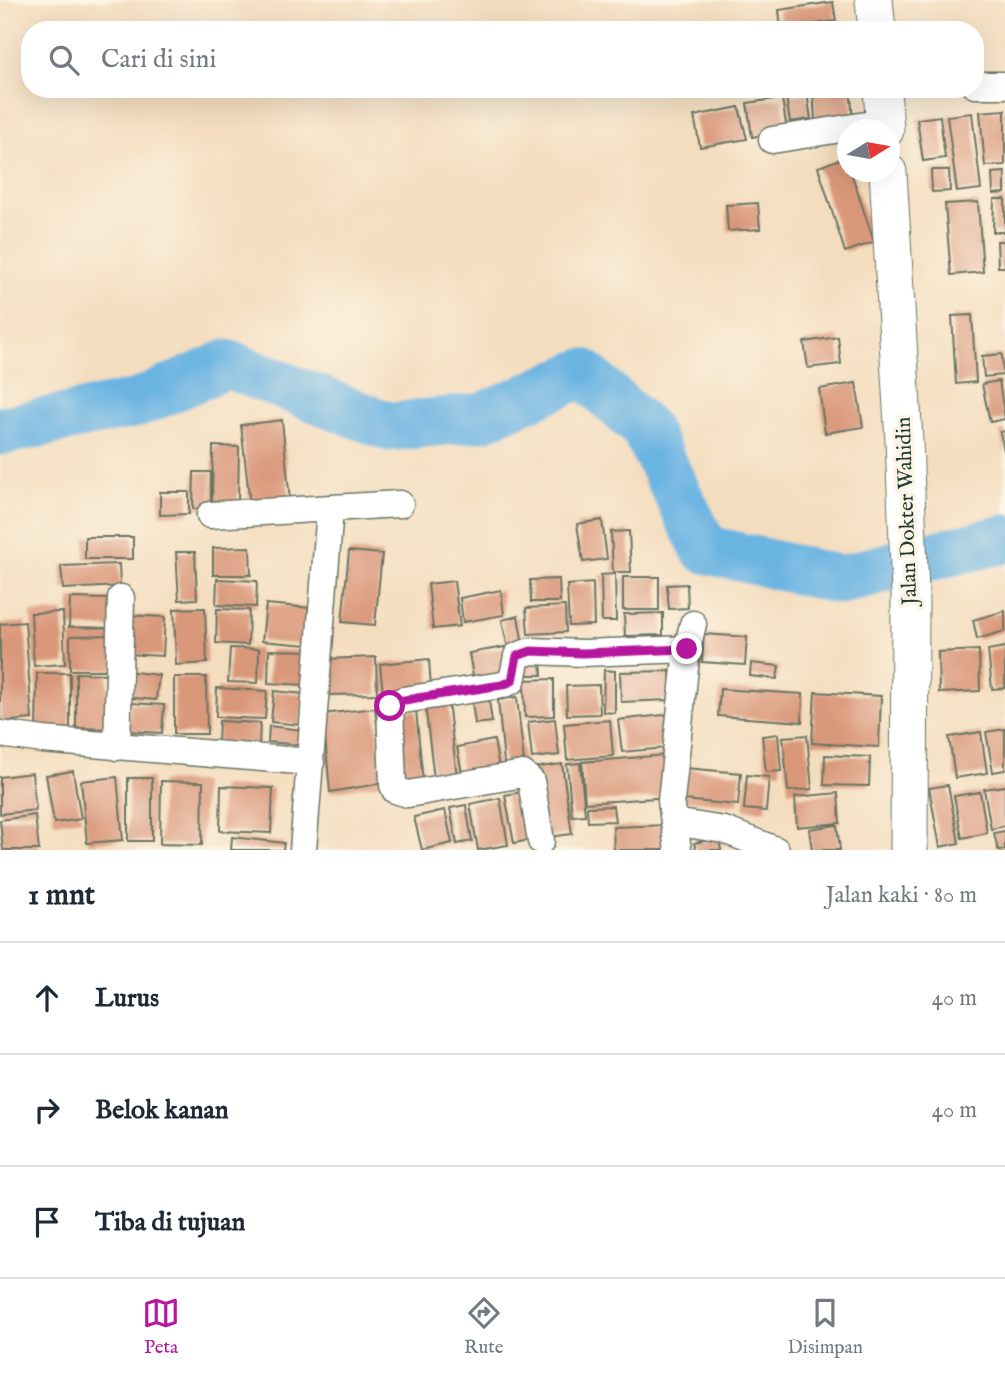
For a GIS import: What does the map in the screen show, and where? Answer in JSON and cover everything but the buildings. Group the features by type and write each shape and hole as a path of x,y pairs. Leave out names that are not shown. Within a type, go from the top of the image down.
{"main road":[{"path":"874,0 876,21"},
{"name":"Jalan Dokter Wahidin","path":"888,182 904,441 910,593 909,850"}],"street":[{"path":"984,85 1005,85"},
{"path":"772,141 884,114"},
{"path":"210,515 400,504"},
{"path":"303,850 330,509"},
{"path":"117,747 121,598"},
{"path":"541,841 531,781 523,774 408,794 395,790 390,706 398,701 502,685 512,681 517,656 531,651 583,653 690,637 671,801 678,850"},
{"path":"0,734 117,747 311,762"},
{"path":"674,822 724,830 776,850"}],"waterway":[{"path":"0,431 138,403 227,364 390,427 483,417 583,373 645,429 705,549 841,580 1005,539"}],"route":[{"path":"390,706 398,701 502,685 512,681 517,656 531,651 583,653 687,649"}]}
